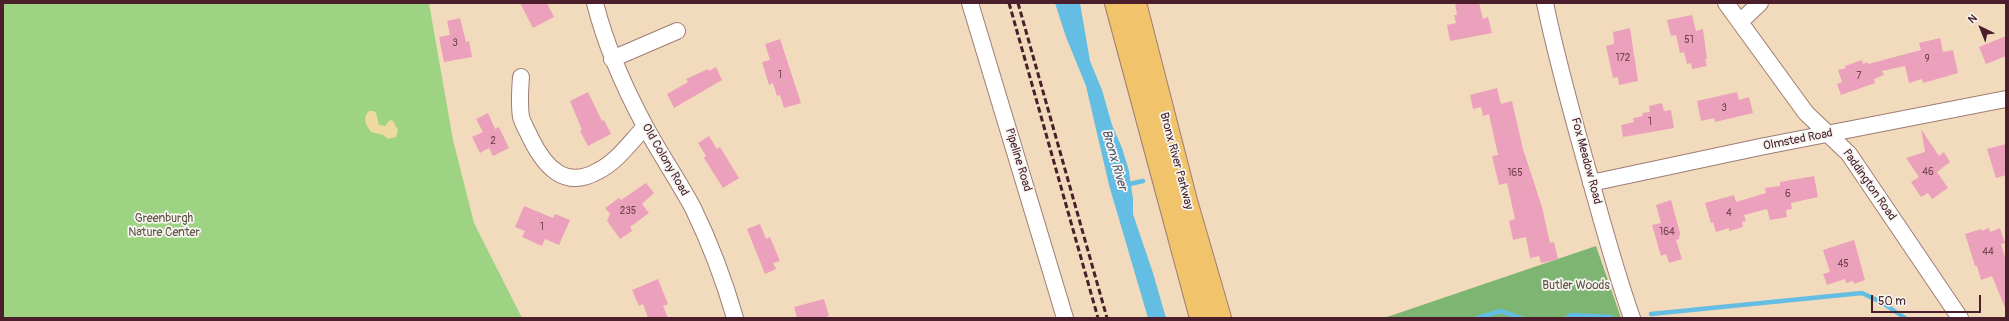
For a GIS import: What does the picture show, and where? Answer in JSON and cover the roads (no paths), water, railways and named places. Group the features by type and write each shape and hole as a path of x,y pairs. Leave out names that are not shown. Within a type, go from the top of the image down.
{"highway":[{"name":"Bronx River Parkway","path":"1116,3 1201,318"},
{"name":"Bronx River Parkway","path":"1135,3 1184,193 1220,318"},
{"path":"1141,3 1145,40"}],"street":[{"name":"Old Colony Road","path":"595,3 606,44 612,59 645,127 692,208 719,269 735,318"},
{"name":"Pipeline Road","path":"970,3 1065,318"},
{"name":"Fox Meadow Road","path":"1545,3 1561,72 1591,183 1622,292 1632,318"},
{"name":"Paddington Road","path":"1726,3 1806,113 1850,154 1960,318"},
{"path":"1740,22 1760,3"},
{"path":"612,59 677,32"},
{"path":"521,77 521,118 543,161 558,174 568,177 578,177 597,172 619,154 645,127"},
{"name":"Olmsted Road","path":"1591,183 1829,133 2006,99"}],"water":[{"name":"Bronx River","path":"1055,3 1080,3 1090,61 1102,90 1112,125 1122,148 1129,171 1133,199 1133,214 1153,273 1166,318 1148,318 1109,185 1086,86 1066,37"}],"waterway":[{"name":"Bronx River","path":"1125,185 1143,181"},
{"path":"1651,314 1862,293 1881,302 1905,318"},
{"path":"1477,318 1501,311 1521,318"},
{"path":"1567,318 1571,315 1611,317"}],"railway":[{"path":"1009,3 1098,318"},
{"path":"1018,3 1107,318"}],"park label":[{"name":"Greenburgh Nature Center","path":"164,226"},
{"name":"Butler Woods","path":"1576,286"}]}
